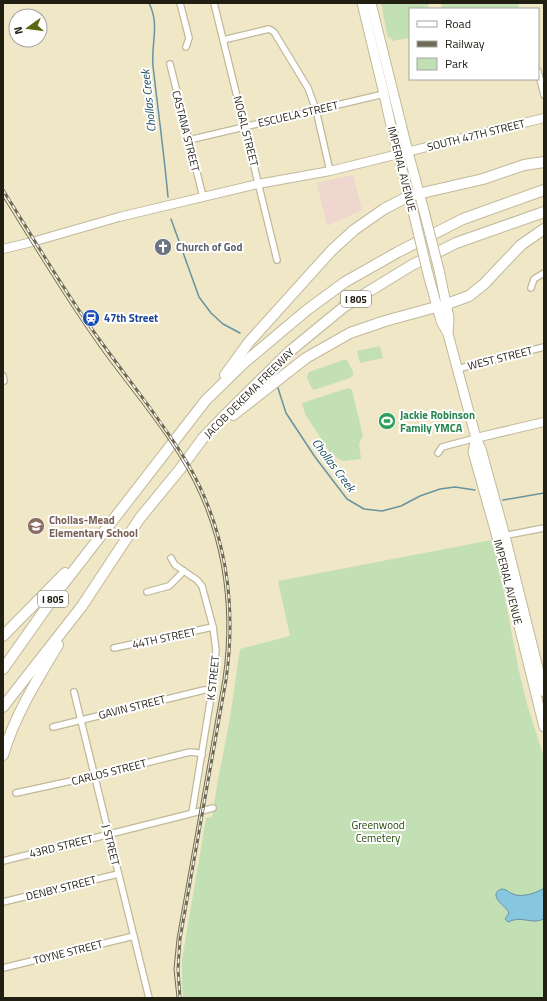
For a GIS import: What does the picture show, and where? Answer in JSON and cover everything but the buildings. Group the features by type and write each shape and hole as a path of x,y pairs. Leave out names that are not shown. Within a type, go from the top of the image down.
{"highway":[{"path":"206,400 249,342 332,250 354,230 384,209 409,196 483,179 524,165 544,162"},
{"name":"JACOB DEKEMA FREEWAY","path":"4,668 61,587 206,400 245,362 307,310 345,282 398,252 463,220 544,190"},
{"name":"JACOB DEKEMA FREEWAY","path":"3,707 82,606 140,518 181,468 203,438 289,352 345,306 412,265 456,243 544,212"},
{"path":"203,438 306,358 333,342 350,333 384,321 469,296 479,288 521,245 544,229"},
{"path":"3,636 102,535"},
{"path":"3,755 8,738 24,704 82,606"}],"main road":[{"name":"IMPERIAL AVENUE","path":"362,3 428,274 442,305"},
{"name":"IMPERIAL AVENUE","path":"371,3 439,270 442,305 441,321 448,334 476,438 481,449 544,728"},
{"name":"SOUTH 47TH STREET","path":"408,152 544,118"},
{"path":"3,249 119,217 258,184 330,170 408,152"},
{"path":"476,438 544,422"},
{"name":"IMPERIAL AVENUE","path":"501,537 543,682 544,692"}],"street":[{"path":"180,3 189,38 186,47"},
{"name":"NOGAL STREET","path":"214,3 277,260"},
{"path":"223,40 269,29 274,32 308,88 316,110 330,170"},
{"name":"CASTANA STREET","path":"170,64 203,197"},
{"path":"539,75 544,95"},
{"name":"ESCUELA STREET","path":"188,140 384,94"},
{"path":"531,288 534,279 544,273"},
{"name":"WEST STREET","path":"457,368 544,347"},
{"path":"438,453 442,447 476,438"},
{"path":"501,537 544,528"},
{"name":"K STREET","path":"171,558 175,565 197,580 202,586 213,627 216,650 212,690 192,813"},
{"path":"147,592 170,586 184,571"},
{"name":"44TH STREET","path":"114,648 213,627"},
{"name":"GAVIN STREET","path":"53,726 204,690 212,690"},
{"name":"J STREET","path":"74,692 148,997"},
{"name":"CARLOS STREET","path":"16,793 94,776 190,752 199,753 202,755"},
{"name":"43RD STREET","path":"3,861 212,808"},
{"name":"DENBY STREET","path":"3,902 118,874"},
{"name":"TOYNE STREET","path":"3,968 134,936"}],"shaded area":[{"path":"353,175 362,210 327,226 317,183"}],"green space":[{"path":"381,3 428,3 429,8 409,8 409,38 392,41 391,37 388,38"},
{"path":"441,3 518,3 519,6 518,8 442,8"},
{"path":"380,346 383,358 360,363 357,351"},
{"path":"343,360 347,360 353,372 353,375 350,378 314,390 311,387 307,377 309,372"},
{"path":"348,388 352,390 363,436 359,444 361,459 343,461 329,451 305,414 302,403"},
{"name":"Greenwood Cemetery","path":"492,540 519,671 527,704 544,758 544,998 183,998 182,960 206,818 212,817 230,718 240,649 290,636 278,581"}],"water":[{"path":"544,888 544,919 535,921 518,919 508,922 505,919 509,913 496,897 498,891 504,889 516,895 524,895 537,892"}],"waterway":[{"name":"Chollas Creek","path":"149,3 155,27 153,66 168,197"},
{"path":"171,219 199,297 211,313 223,324 240,333"},
{"name":"Chollas Creek","path":"277,385 286,413 315,457 347,499 364,509 382,511 401,506 420,496 440,489 455,487 475,490"},
{"path":"503,500 544,493"}],"tram line":[{"path":"3,197 88,330 161,429 179,456 194,482 206,509 215,536 225,593 227,621 226,650 223,679 177,939 174,969 177,998"}],"railway":[{"path":"3,190 80,311 179,449 201,489 212,515 220,542 229,596 229,652 226,680 180,939 178,969 180,998"}],"place":[{"name":"Church of God","path":"163,247"},
{"name":"47th Street","path":"91,318"},
{"name":"Jackie Robinson Family YMCA","path":"387,421"},
{"name":"Chollas-Mead Elementary School","path":"36,526"}]}
